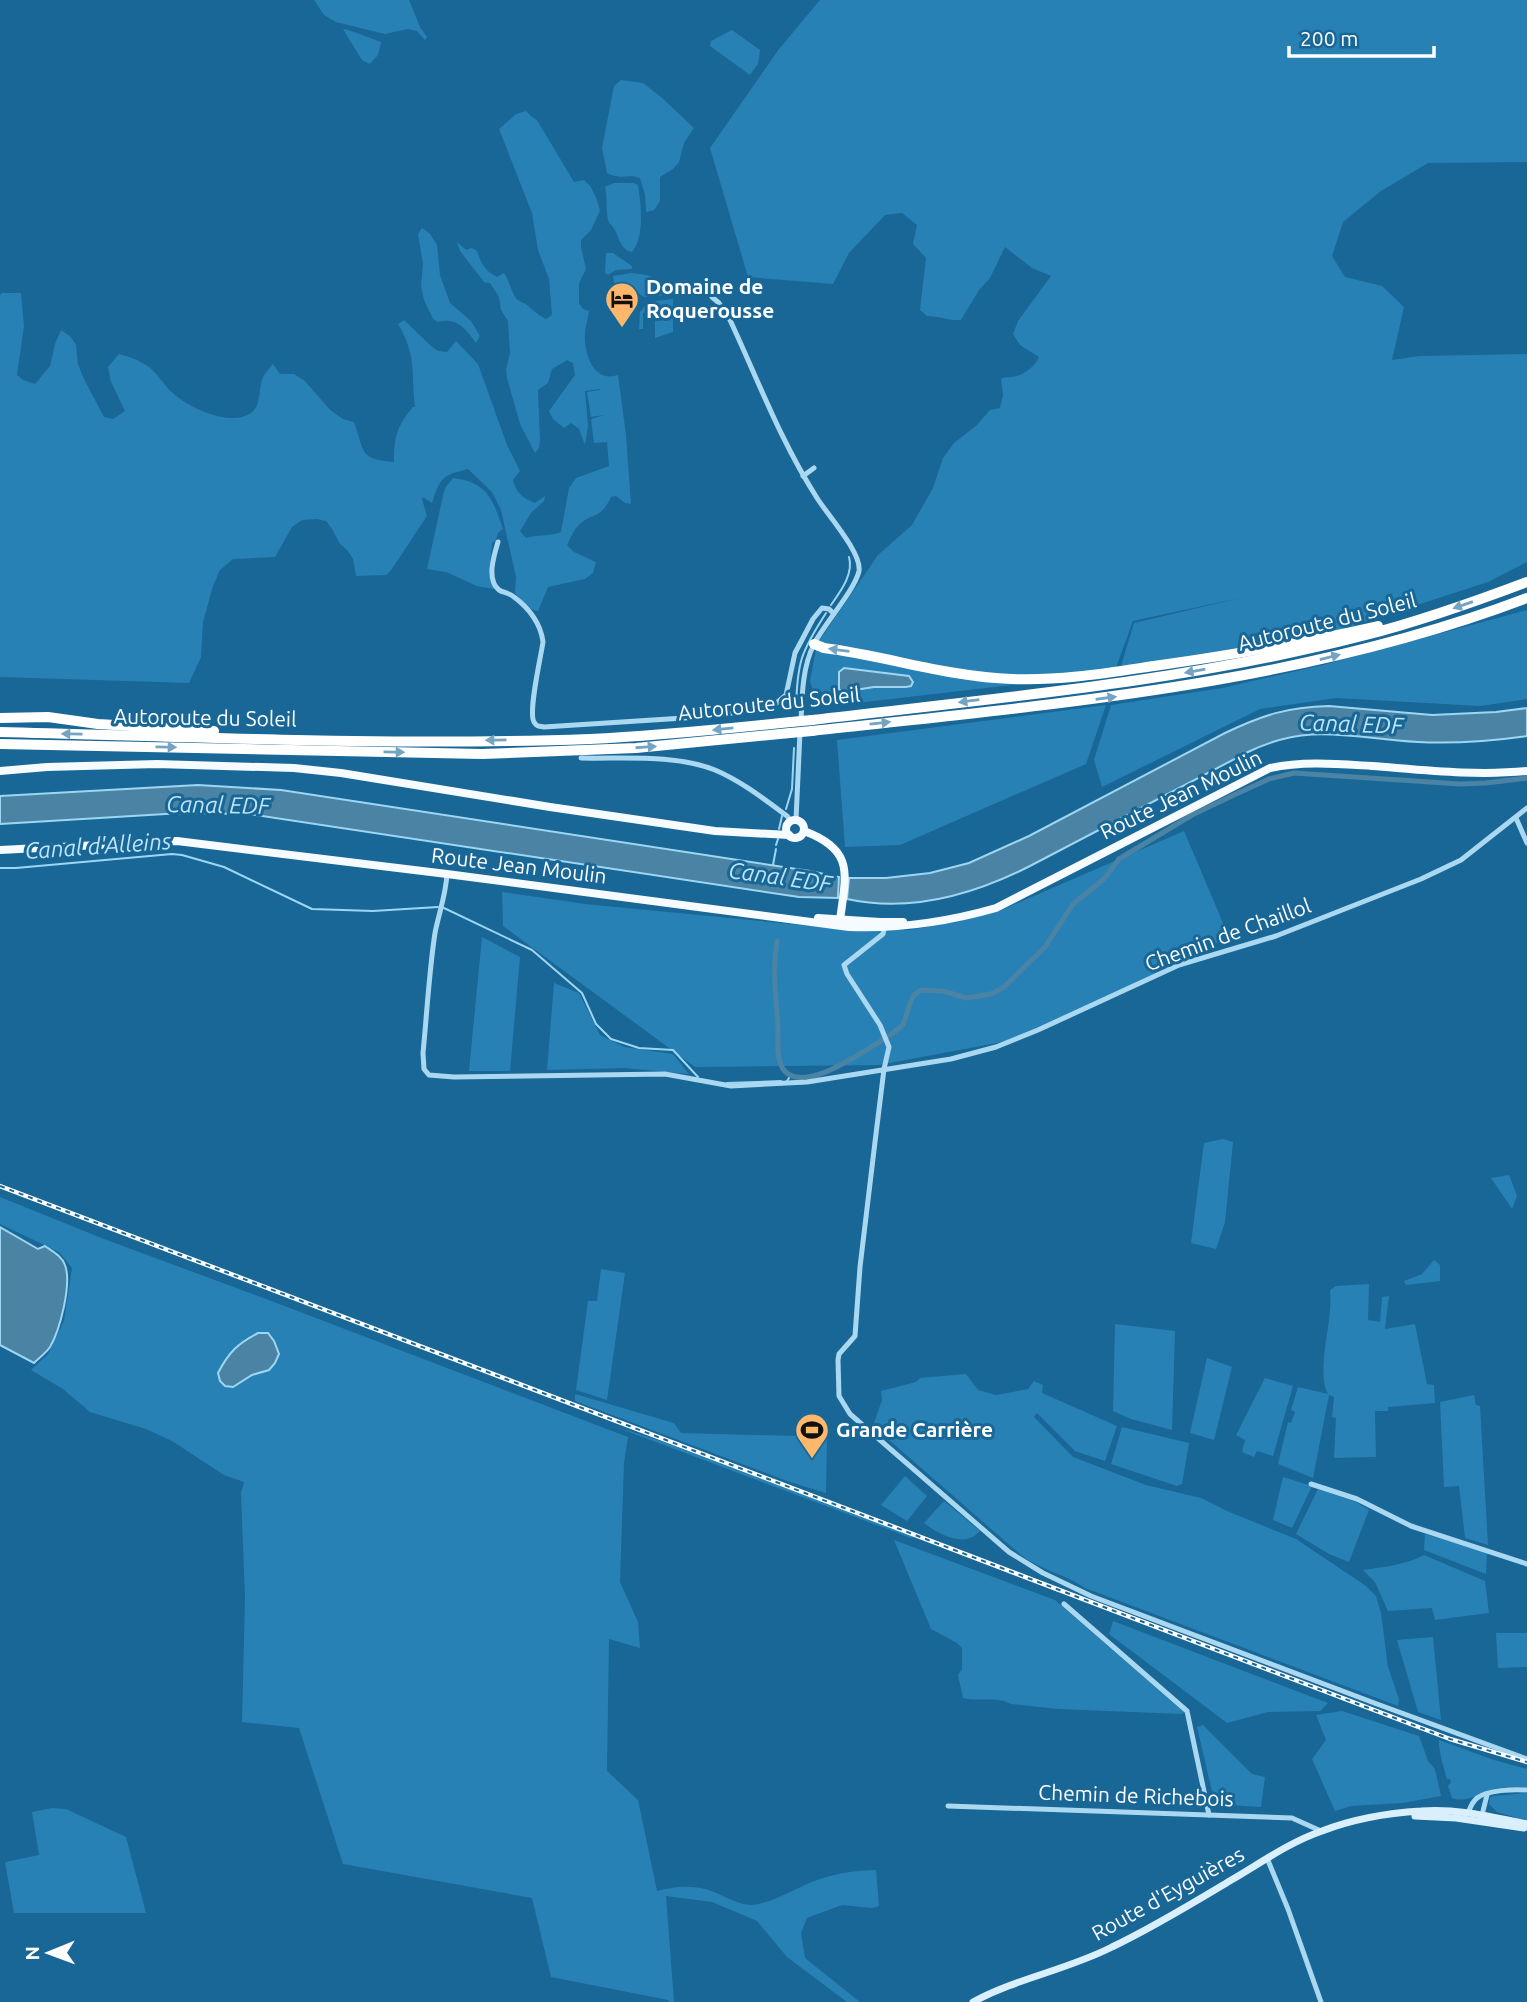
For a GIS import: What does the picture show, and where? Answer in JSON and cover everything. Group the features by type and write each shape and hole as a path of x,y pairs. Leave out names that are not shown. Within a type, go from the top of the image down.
{"highway":[{"name":"Autoroute du Soleil","path":"0,744 482,754 636,748 1190,672 1367,635 1527,582"},
{"name":"Autoroute du Soleil","path":"812,725 1078,702 1192,685 1301,664 1372,646 1432,630 1527,597"},
{"path":"814,644 962,675 1049,680 1277,647 1426,612 1437,614"},
{"path":"0,718 48,717 98,724 308,739"},
{"name":"Autoroute du Soleil","path":"0,732 308,739 588,739 790,728"}],"main road":[{"name":"Route Jean Moulin","path":"0,850 177,841 809,922 920,925 996,908 1270,768 1303,762 1467,773 1527,771"},
{"path":"0,771 157,764 294,768 715,831 802,824 804,831 796,838 788,827"},
{"path":"730,911 845,923 842,902 845,876 843,860 836,850 804,831"},
{"name":"Route Jean Moulin","path":"883,925 961,914 1028,892"},
{"name":"Route d'Eyguières","path":"973,2002 1111,1948 1300,1840 1350,1821 1421,1811 1477,1816 1527,1826"},
{"name":"Route d'Eyguières","path":"1379,1816 1477,1816"}],"street":[{"path":"712,296 730,320 784,441 803,476 859,563 856,580 814,644 806,669 788,827"},
{"path":"803,476 814,468"},
{"path":"498,542 493,564 496,586 513,596 539,623 542,632 543,642 532,709 534,722 538,726 715,716 773,706 786,695 795,653 813,619 822,608 833,613"},
{"path":"581,758 664,760 700,765 744,785 787,816 788,827"},
{"name":"Chemin de Chaillol","path":"447,874 446,890 435,935 423,1053 424,1069 429,1075 454,1077 665,1074 718,1085 807,1083 951,1059 1006,1044 1179,965 1276,936 1398,889 1461,860 1527,808"},
{"path":"1516,818 1527,843"},
{"path":"883,925 883,934 844,965 886,1035 889,1047 860,1267 855,1336 839,1354 838,1360 839,1396 850,1414 1009,1552 1043,1573 1117,1606 1527,1759"},
{"path":"1311,1484 1364,1502 1411,1526 1527,1563"},
{"path":"1064,1604 1187,1711 1209,1815"},
{"path":"1477,1816 1475,1800 1480,1796 1502,1791 1527,1790"},
{"path":"1477,1816 1487,1794"},
{"name":"Chemin de Richebois","path":"948,1805 1292,1818 1321,1831"},
{"path":"1267,1858 1321,2002"}],"shaded area":[{"path":"314,0 409,0 427,37 425,40 417,31 408,29 385,34 336,22 324,15"},
{"path":"820,0 1527,0 1527,162 1428,163 1381,191 1343,222 1332,256 1345,277 1382,286 1404,307 1392,360 1420,356 1527,354 1527,562 1488,582 1315,638 1118,676 1134,623 1240,598 1133,621 1114,673 818,706 810,681 817,644 878,555 912,525 933,488 943,458 954,443 977,425 990,410 1000,408 1003,395 1001,379 1024,373 1038,360 1039,357 1020,345 1013,334 1018,321 1051,276 1032,268 1005,247 990,278 979,290 961,320 927,316 920,310 926,258 913,244 917,225 902,213 885,215 849,253 833,284 748,277 710,148 779,49"},
{"path":"343,29 381,42 378,55 370,64 362,60"},
{"path":"732,30 760,50 758,64 750,75 710,46 711,41"},
{"path":"621,80 643,83 694,128 684,143 679,162 660,177 660,201 654,210 646,212 640,178 607,173 602,148 614,86"},
{"path":"526,111 537,120 574,182 584,180 590,186 600,211 591,230 581,240 586,269 579,283 579,303 583,309 589,311 585,342 592,365 603,375 618,375 631,504 616,496 611,497 603,510 583,522 573,533 567,545 574,552 596,562 593,573 585,579 548,587 538,611 528,607 515,593 516,577 501,510 492,492 468,469 443,479 432,503 423,497 427,516 386,575 356,576 353,559 347,550 340,544 326,521 317,519 302,520 292,527 275,557 233,559 220,570 213,586 203,622 201,657 189,683 0,677 2,293 21,293 24,326 17,375 35,384 50,366 61,330 71,337 76,345 78,364 83,377 104,417 113,419 125,411 111,382 108,367 119,354 149,367 171,392 191,406 233,418 243,417 254,410 263,377 273,364 280,374 294,374 305,381 330,410 343,419 354,422 362,447 369,456 394,462 400,426 415,407 411,355 398,324 404,320 438,351 447,352 456,341 478,364 507,445 520,471 513,480 518,492 535,503 545,496 520,531 526,538 561,532 569,488 576,478 609,466 607,442 594,443 591,419 604,415 591,417 587,392 600,389 585,391 588,426 585,445 579,429 571,423 564,428 553,419 549,411 575,375 573,363 567,360 552,369 548,383 538,390 540,440 535,453 520,424 507,378 510,353 508,321 501,310 499,297 490,283 484,282 460,251 457,242 466,250 472,248 477,251 484,266 493,275 497,277 504,273 518,300 546,319 552,315 549,279 538,250 532,213 499,129 516,114"},
{"path":"614,183 638,185 640,229 632,252 621,244 609,223 605,187"},
{"path":"422,228 437,245 440,275 450,303 471,321 480,336 476,343 465,329 456,323 433,319 424,300 421,286 423,264 418,234"},
{"path":"606,253 613,253 632,266 632,269 616,270 608,275 605,273"},
{"path":"631,273 653,278 667,295 644,297 631,288 614,283 613,276"},
{"path":"673,299 673,332 655,338 655,312 643,313 643,329 639,329 640,312 648,302"},
{"path":"453,478 482,488 492,501 503,529 498,533 495,542 492,542 490,564 495,588 493,589 477,586 446,572 427,569 445,488"},
{"path":"1527,610 1527,699 1480,706 1336,698 1260,709 1102,787 1094,760 1111,705 1222,688 1323,665"},
{"path":"1106,705 1086,764 900,845 845,847 837,740"},
{"path":"1184,831 1229,937 1023,1038 879,1065 695,1067 503,926 502,892 585,904 833,928 909,930 999,911"},
{"path":"482,937 520,957 510,1071 469,1071"},
{"path":"554,983 579,993 600,1035 624,1047 673,1054 689,1074 625,1068 547,1070"},
{"path":"1223,1139 1233,1142 1225,1222 1216,1249 1191,1243 1204,1143"},
{"path":"1509,1175 1517,1196 1512,1209 1491,1178"},
{"path":"0,1197 104,1239 628,1437 624,1463 620,1582 638,1622 640,1648 609,1639 607,1771 638,1800 657,1891 681,1887 699,1888 751,1905 827,1877 876,1870 879,1906 872,1908 842,1905 807,1918 801,1933 805,1958 860,2002 847,2002 787,1957 757,1921 712,1902 666,1896 674,2002 669,2002 551,1977 532,1898 343,1864 299,1728 242,1722 245,1598 241,1493 244,1482 224,1475 172,1441 146,1429 90,1412 63,1389 31,1370 48,1354 64,1321 72,1268 59,1252 0,1224"},
{"path":"1434,1260 1440,1265 1440,1281 1406,1285 1404,1281 1422,1274"},
{"path":"601,1269 625,1273 607,1400 576,1390 588,1301 597,1301"},
{"path":"1369,1284 1368,1320 1380,1322 1382,1297 1389,1296 1385,1329 1415,1324 1427,1384 1434,1385 1435,1403 1388,1407 1388,1411 1375,1411 1376,1457 1334,1458 1336,1418 1332,1417 1334,1397 1329,1395 1313,1478 1278,1464 1288,1422 1291,1423 1295,1412 1291,1410 1298,1387 1328,1394 1323,1372 1330,1315 1330,1290 1336,1286"},
{"path":"1115,1324 1175,1331 1172,1430 1113,1411"},
{"path":"1207,1358 1232,1367 1214,1440 1190,1433"},
{"path":"966,1374 978,1390 996,1395 1028,1389 1034,1381 1043,1385 1042,1393 1117,1426 1105,1461 1075,1451 1037,1413 1034,1417 1073,1457 1146,1485 1201,1498 1296,1539 1366,1586 1376,1596 1381,1613 1388,1667 1399,1699 1398,1706 1085,1588 1021,1555 873,1426 882,1400 881,1391 916,1382 920,1378"},
{"path":"1265,1378 1293,1386 1273,1456 1257,1451 1254,1457 1242,1452 1245,1440 1236,1435"},
{"path":"575,1394 674,1423 681,1433 827,1439 826,1493 575,1401"},
{"path":"1474,1395 1476,1405 1480,1406 1488,1545 1465,1538 1459,1486 1444,1487 1440,1402"},
{"path":"611,1425 667,1443 915,1537 911,1538"},
{"path":"1122,1427 1189,1443 1182,1484 1177,1486 1111,1464"},
{"path":"905,1476 927,1496 907,1521 881,1505"},
{"path":"1283,1477 1312,1486 1292,1528 1273,1520"},
{"path":"1318,1489 1356,1502 1369,1510 1349,1562 1329,1554 1296,1534"},
{"path":"944,1501 980,1531 967,1539 952,1538 924,1523"},
{"path":"1425,1534 1487,1552 1486,1574 1424,1550"},
{"path":"894,1540 1055,1600 1185,1712 1058,1709 1011,1704 1000,1700 963,1698 958,1675 962,1669 962,1648 931,1629"},
{"path":"1424,1555 1485,1581 1489,1613 1435,1620 1432,1608 1388,1611 1375,1582 1363,1570 1387,1567"},
{"path":"1113,1621 1328,1703 1320,1711 1268,1712 1227,1723 1109,1634"},
{"path":"1496,1633 1527,1633 1527,1667 1498,1668"},
{"path":"1433,1637 1441,1720 1418,1712 1397,1640"},
{"path":"1342,1711 1419,1736 1428,1761 1435,1769 1441,1796 1403,1803 1351,1806 1335,1811 1312,1759 1326,1740 1316,1715"},
{"path":"1203,1725 1252,1774 1265,1777 1261,1807 1215,1804 1197,1727"},
{"path":"1439,1740 1527,1769 1527,1787 1497,1788 1469,1798 1452,1798 1448,1786 1451,1782 1444,1770"},
{"path":"1527,1793 1527,1821 1497,1812 1489,1804 1490,1797"},
{"path":"52,1808 66,1809 126,1837 146,1913 14,1913 5,1862 39,1855 32,1812"}],"water":[{"path":"844,668 909,676 913,682 906,687 874,687 842,692 839,689 839,672"},
{"name":"Canal EDF","path":"1329,706 1432,715 1527,708 1527,736 1446,743 1332,734 1292,737 1248,752 1030,866 986,885 941,899 918,902 894,904 847,899 849,878 886,878 930,873 969,863 1029,836 1225,733 1288,710"},
{"name":"Canal EDF","path":"198,785 281,790 810,871 839,877 838,898 799,897 249,814 182,813 0,824 0,796"},
{"path":"0,1227 38,1249 45,1246 64,1262 67,1273 66,1295 58,1330 50,1347 34,1363 0,1345"},
{"path":"258,1333 268,1333 274,1341 279,1354 275,1363 269,1370 252,1375 233,1387 225,1386 218,1373 222,1366 234,1349"}],"waterway":[{"path":"831,605 848,576 849,557"},
{"path":"796,709 802,658 826,613"},
{"path":"786,809 792,789 794,748"},
{"path":"889,1036 903,1025 914,995 921,990 943,991 966,998 991,994 1004,987 1045,947 1073,904 1104,879 1119,859 1192,815 1269,779 1294,773 1460,784 1527,778"},
{"path":"779,829 782,816"},
{"path":"776,845 778,839"},
{"path":"773,865 776,849"},
{"name":"Canal d'Alleins","path":"0,868 172,854 224,867 312,909 373,911 438,907"},
{"name":"Canal d'Alleins","path":"444,908 532,950 582,993 596,1024 611,1039 639,1048 673,1050 698,1077"},
{"path":"777,941 775,973 778,1048 783,1069 792,1076 818,1075 849,1061 884,1039"},
{"name":"Canal d'Alleins","path":"787,1081 791,1075"},
{"name":"Canal d'Alleins","path":"727,1083 781,1081"}],"railway":[{"path":"0,1186 1450,1739 1527,1762"}],"place":[{"name":"Domaine de Roquerousse","path":"622,329"},
{"name":"Grande Carrière","path":"812,1460"}]}
